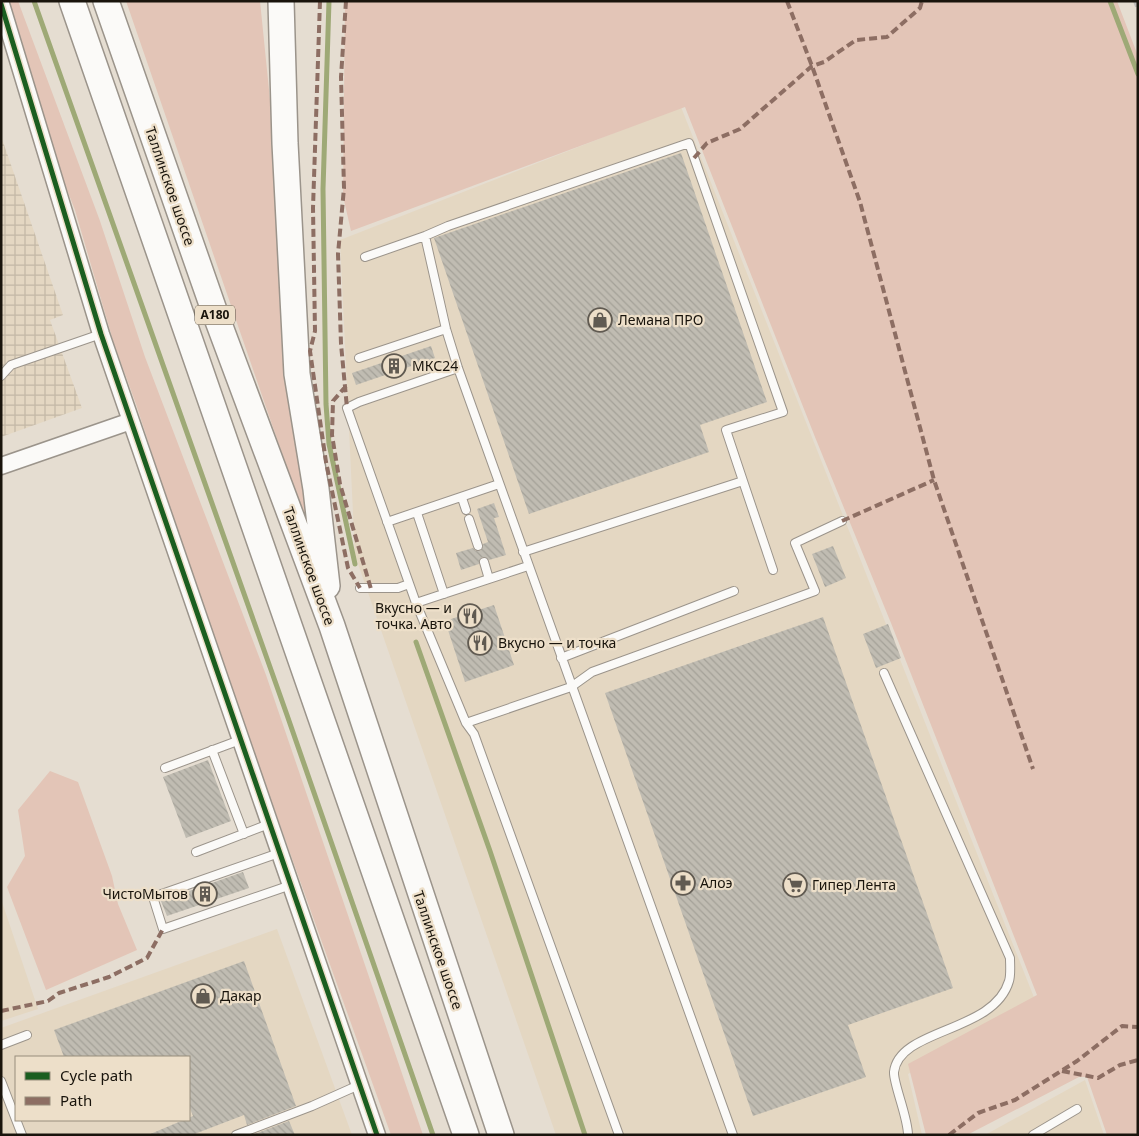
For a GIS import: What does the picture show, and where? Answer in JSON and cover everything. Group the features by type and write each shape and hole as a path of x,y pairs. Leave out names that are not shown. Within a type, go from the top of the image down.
{"main road":[{"path":"72,1 466,1135"},
{"name":"Таллинское шоссе","path":"106,1 215,313 332,626 501,1135"},
{"path":"268,1 285,143"},
{"path":"281,1 285,143 297,374 316,489 332,626"}],"street":[{"path":"1,4 101,334 377,1135"},
{"path":"1,466 131,421"}],"lane":[{"path":"365,257 448,226 690,143 782,412 726,430 773,570"},
{"path":"425,236 446,329 458,368 733,1135"},
{"path":"359,358 446,329"},
{"path":"1,376 11,365 101,334"},
{"path":"458,368 359,402 347,408 416,603 466,723 477,741 619,1135"},
{"path":"523,552 743,481"},
{"path":"387,522 499,484"},
{"path":"462,498 466,510"},
{"path":"416,512 444,594"},
{"path":"469,519 478,546"},
{"path":"466,723 571,687 592,672 815,591 795,543 842,522"},
{"path":"484,562 490,579"},
{"path":"416,603 528,566"},
{"path":"360,588 398,588 409,584"},
{"path":"561,658 734,591"},
{"path":"884,673 1010,958 1009,981 993,1005 982,1014 911,1046 898,1058 894,1073 906,1112 908,1135"},
{"path":"165,768 240,740"},
{"path":"212,750 244,834"},
{"path":"196,852 270,824"},
{"path":"279,853 153,897 164,929 290,885"},
{"path":"1,1045 27,1035"},
{"path":"1,1081 15,1117"},
{"path":"236,1135 312,1106 359,1085"},
{"path":"1033,1135 1048,1131 1077,1109"},
{"path":"17,1121 22,1135"}],"shaded area":[{"path":"6,1 18,1 100,221 145,357 266,675 423,1135 391,1135 197,593 136,404 114,344 75,210 56,162 34,86"},
{"path":"126,1 260,1 313,524 307,526"},
{"path":"345,1 1117,1 1138,56 1138,1135 1107,1135 1087,1077 1079,1077 967,1135 926,1135 908,1064 1037,995 685,107 351,231 343,196"},
{"path":"681,107 1037,1005 908,1074 922,1135 556,1135 355,555 340,240"},
{"path":"1,136 63,315 50,320 82,408 1,437"},
{"path":"50,771 78,782 112,876 118,904 137,950 46,990 7,887 25,856 18,810"},
{"path":"1,899 38,1009 1,1021"},
{"path":"277,929 352,1135 1,1135 1,1028"},
{"path":"1085,1080 1104,1135 985,1135"}],"building":[{"name":"Лемана ПРО","path":"681,153 767,402 700,425 709,452 529,514 434,238"},
{"name":"МКС24","path":"431,346 435,358 356,385 352,373"},
{"path":"494,503 499,517 494,518 506,555 489,560 482,557 479,564 461,570 456,553 473,548 476,551 480,551 483,544 488,542 477,509"},
{"path":"833,546 846,578 825,587 812,554"},
{"name":"Вкусно — и точка","path":"494,605 514,665 465,682 445,621"},
{"name":"Гипер Лента","path":"823,617 953,988 848,1025 866,1077 753,1116 605,693"},
{"path":"888,624 901,658 876,668 863,634"},
{"path":"208,760 231,821 186,838 163,777"},
{"name":"ЧистоМытов","path":"243,872 249,888 167,916 161,901"},
{"name":"Дакар","path":"244,961 296,1106 247,1125 244,1115 192,1135 148,1135 181,1121 190,1121 190,1117 193,1116 190,1108 190,1056 64,1056 54,1030"},
{"path":"289,1121 295,1135 252,1135"}],"waterway":[{"path":"34,1 287,715 433,1135"},
{"path":"329,1 323,189 326,404 329,444 355,564"},
{"path":"1110,1 1138,74"},
{"path":"416,642 490,851 585,1135"}],"railway":[{"path":"1135,1 1138,9"}],"marked path":[{"path":"320,1 313,208 315,331 310,351 326,462 348,568 360,588"},
{"path":"346,1 341,77 344,188 338,254 341,344 347,408"},
{"path":"787,1 860,202 934,480 1033,769"},
{"path":"694,158 707,143 740,129 812,66 824,62 856,40 887,37 920,8 922,1"},
{"path":"346,386 333,401 332,435 340,484 371,589"},
{"path":"842,521 934,480"},
{"path":"1,1011 48,1001 59,993 109,977 147,958 163,929"},
{"path":"949,1135 978,1113 1015,1100 1077,1061 1122,1026 1138,1027"},
{"path":"1062,1071 1098,1078 1120,1065 1138,1060"}],"cycle path":[{"path":"1,4 101,334 377,1135"}],"place":[{"name":"Лемана ПРО","path":"600,320"},
{"name":"МКС24","path":"394,366"},
{"name":"Вкусно — и точка. Авто","path":"470,616"},
{"name":"Вкусно — и точка","path":"480,643"},
{"name":"Алоэ","path":"683,883"},
{"name":"Гипер Лента","path":"795,885"},
{"name":"ЧистоМытов","path":"205,894"},
{"name":"Дакар","path":"203,996"}]}
